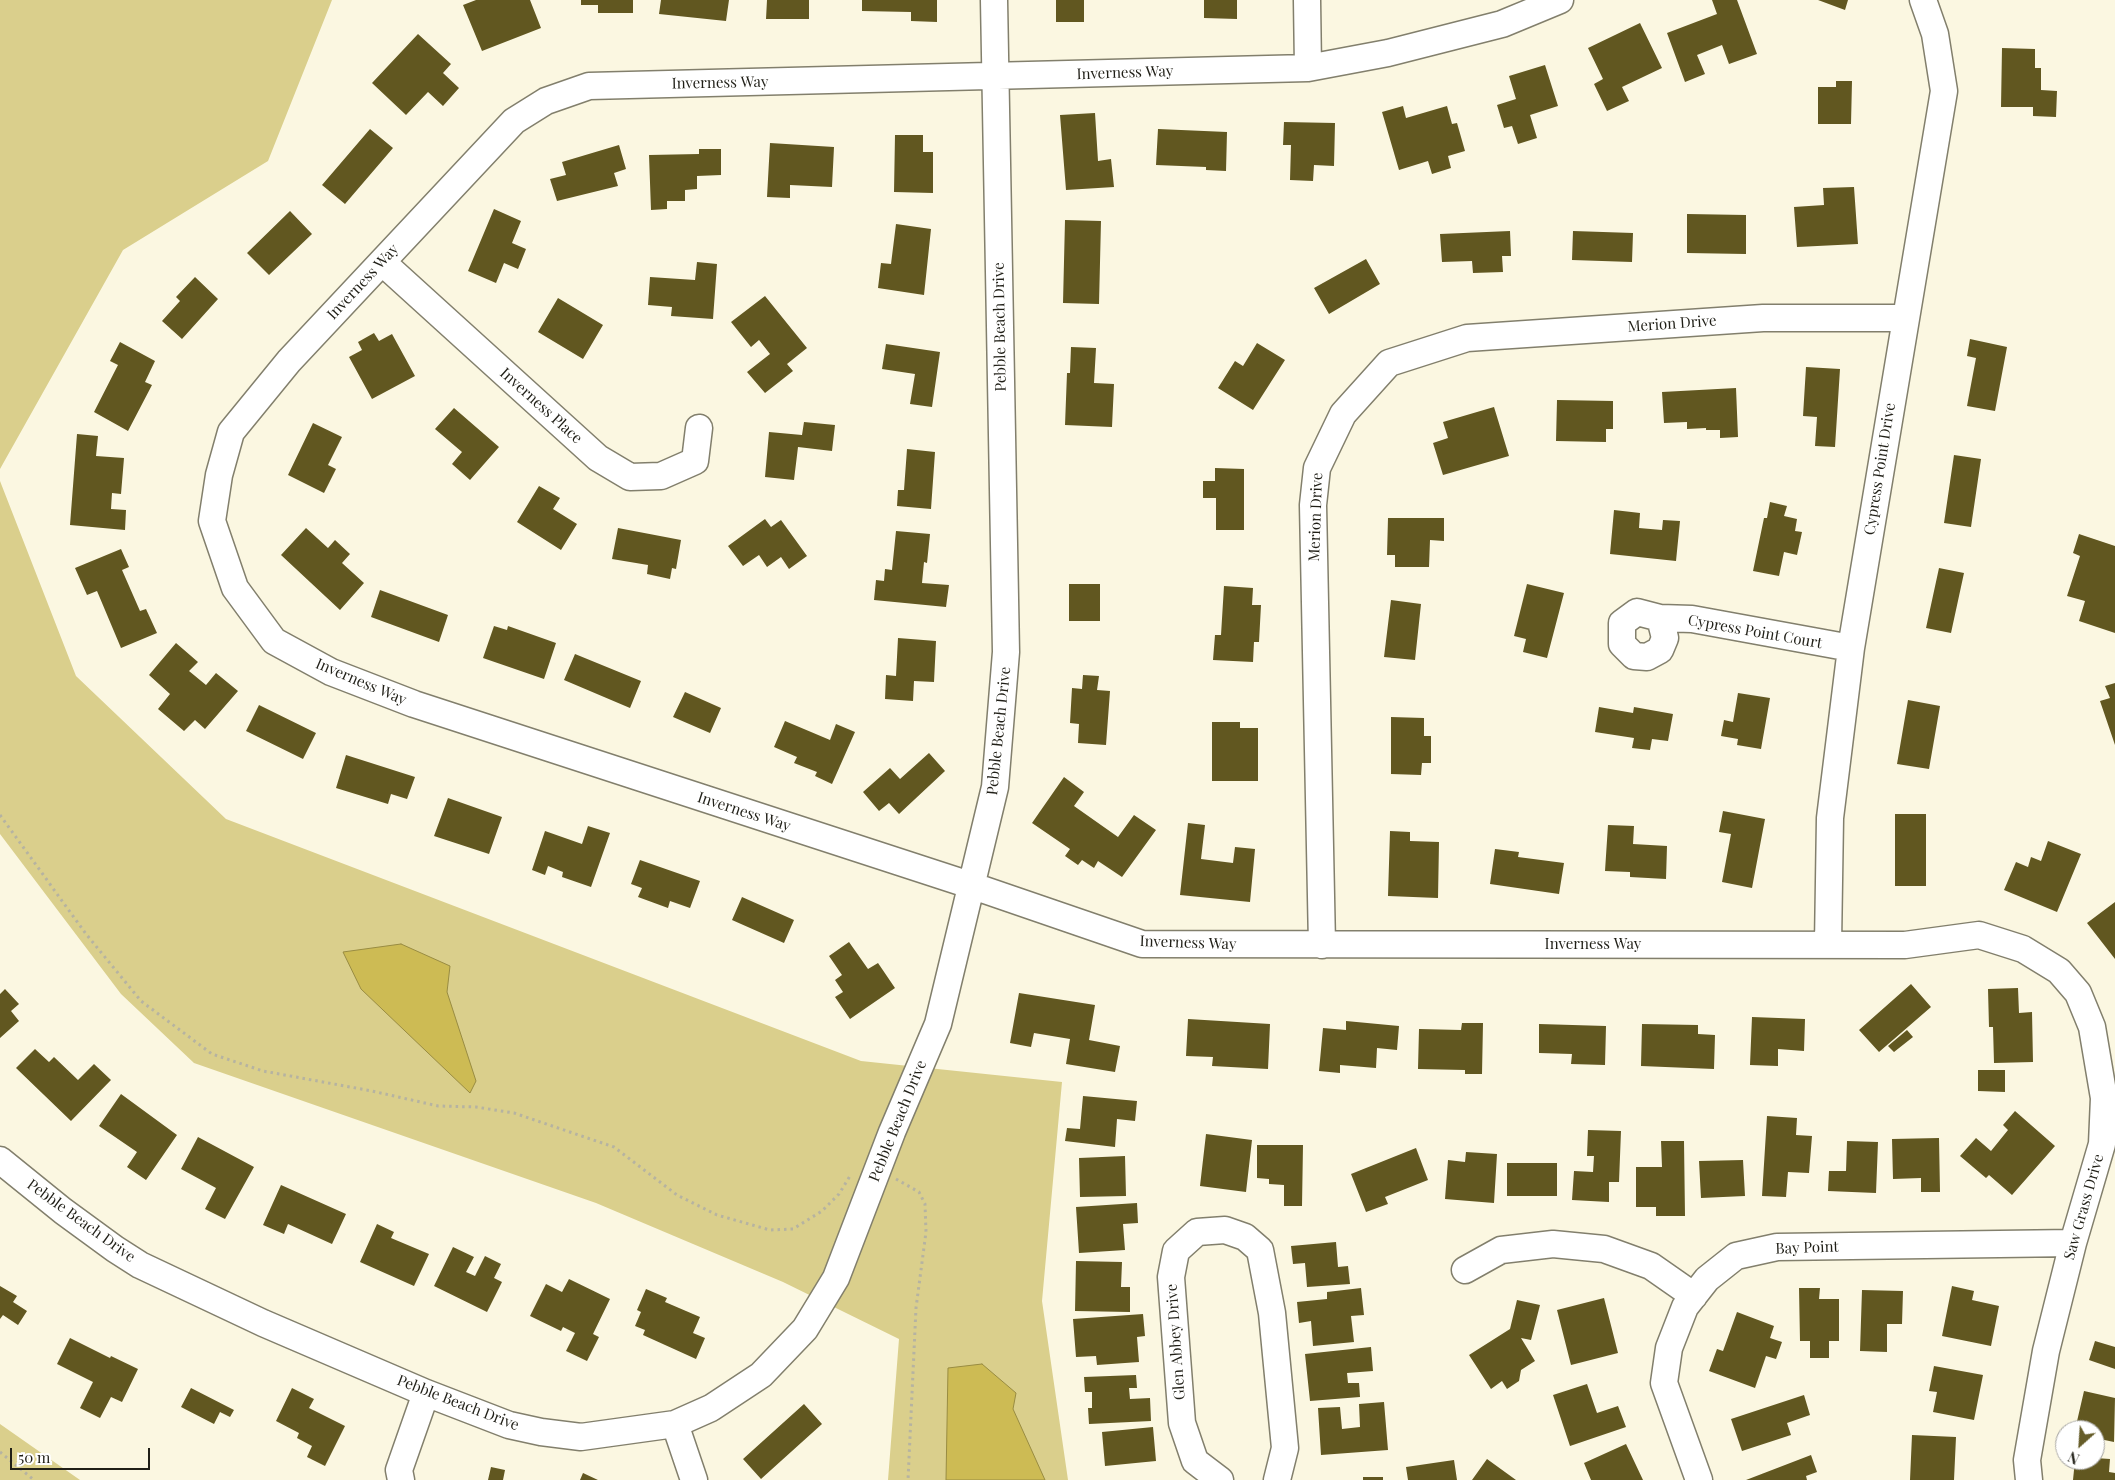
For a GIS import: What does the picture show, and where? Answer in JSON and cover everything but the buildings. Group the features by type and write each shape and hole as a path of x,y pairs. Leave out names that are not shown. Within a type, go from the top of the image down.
{"street":[{"name":"Pebble Beach Drive","path":"0,1160 63,1211 140,1265 263,1323 426,1393 509,1425 541,1432 581,1437 675,1424 711,1408 761,1375 805,1329 836,1278 877,1171 938,1024 995,787 1006,652 994,0"},
{"path":"1307,0 1308,68"},
{"name":"Inverness Way","path":"1560,0 1502,24 1388,53 1308,68 589,86 546,101 514,121 289,361 231,432 218,475 212,522 235,588 274,642 331,672 414,704 972,886 1142,944 1828,944"},
{"name":"Cypress Point Drive","path":"1828,944 1830,818 1851,648 1944,90 1935,34 1923,0"},
{"name":"Inverness Place","path":"382,262 598,458 630,477 661,476 696,460 699,428"},
{"name":"Merion Drive","path":"1322,945 1314,506 1317,468 1343,414 1389,363 1467,338 1763,318 1905,318"},
{"name":"Cypress Point Court","path":"1660,618 1692,619 1851,648"},
{"name":"Saw Grass Drive","path":"1828,944 1905,945 1979,936 2023,949 2059,971 2078,993 2092,1027 2104,1098 2102,1144 2073,1243 2046,1351 2027,1460 2029,1480"},
{"name":"Glen Abbey Drive","path":"1220,1480 1195,1461 1182,1423 1171,1277 1176,1251 1197,1232 1225,1230 1246,1236 1260,1250 1272,1312 1286,1448 1277,1480"},
{"name":"Bay Point","path":"1699,1480 1664,1383 1669,1348 1685,1307 1707,1279 1736,1256 1777,1247 2073,1243"},
{"path":"1466,1270 1501,1250 1552,1244 1604,1249 1650,1266 1694,1296"},
{"path":"401,1480 399,1470 426,1393"},
{"path":"675,1424 694,1480"}],"path":[{"path":"0,815 86,934 141,1001 212,1054 263,1071 372,1091 438,1106 476,1107 514,1113 614,1147 677,1195 717,1215 770,1230 793,1229 822,1212 839,1194 853,1170 864,1165 919,1192 925,1204 926,1232 916,1308 908,1480"},
{"path":"0,1452 34,1480"}],"shaded area":[{"path":"0,0 332,0 268,161 123,250 0,469"},
{"path":"0,481 76,676 226,819 861,1061 1062,1082 1042,1301 1068,1480 888,1480 899,1339 783,1282 596,1203 194,1063 121,994 0,834"},
{"path":"401,944 450,966 447,992 476,1081 470,1093 361,989 343,952"},
{"path":"982,1364 1016,1393 1013,1409 1045,1480 946,1480 948,1368"},
{"path":"0,1424 80,1480 0,1480"}]}
